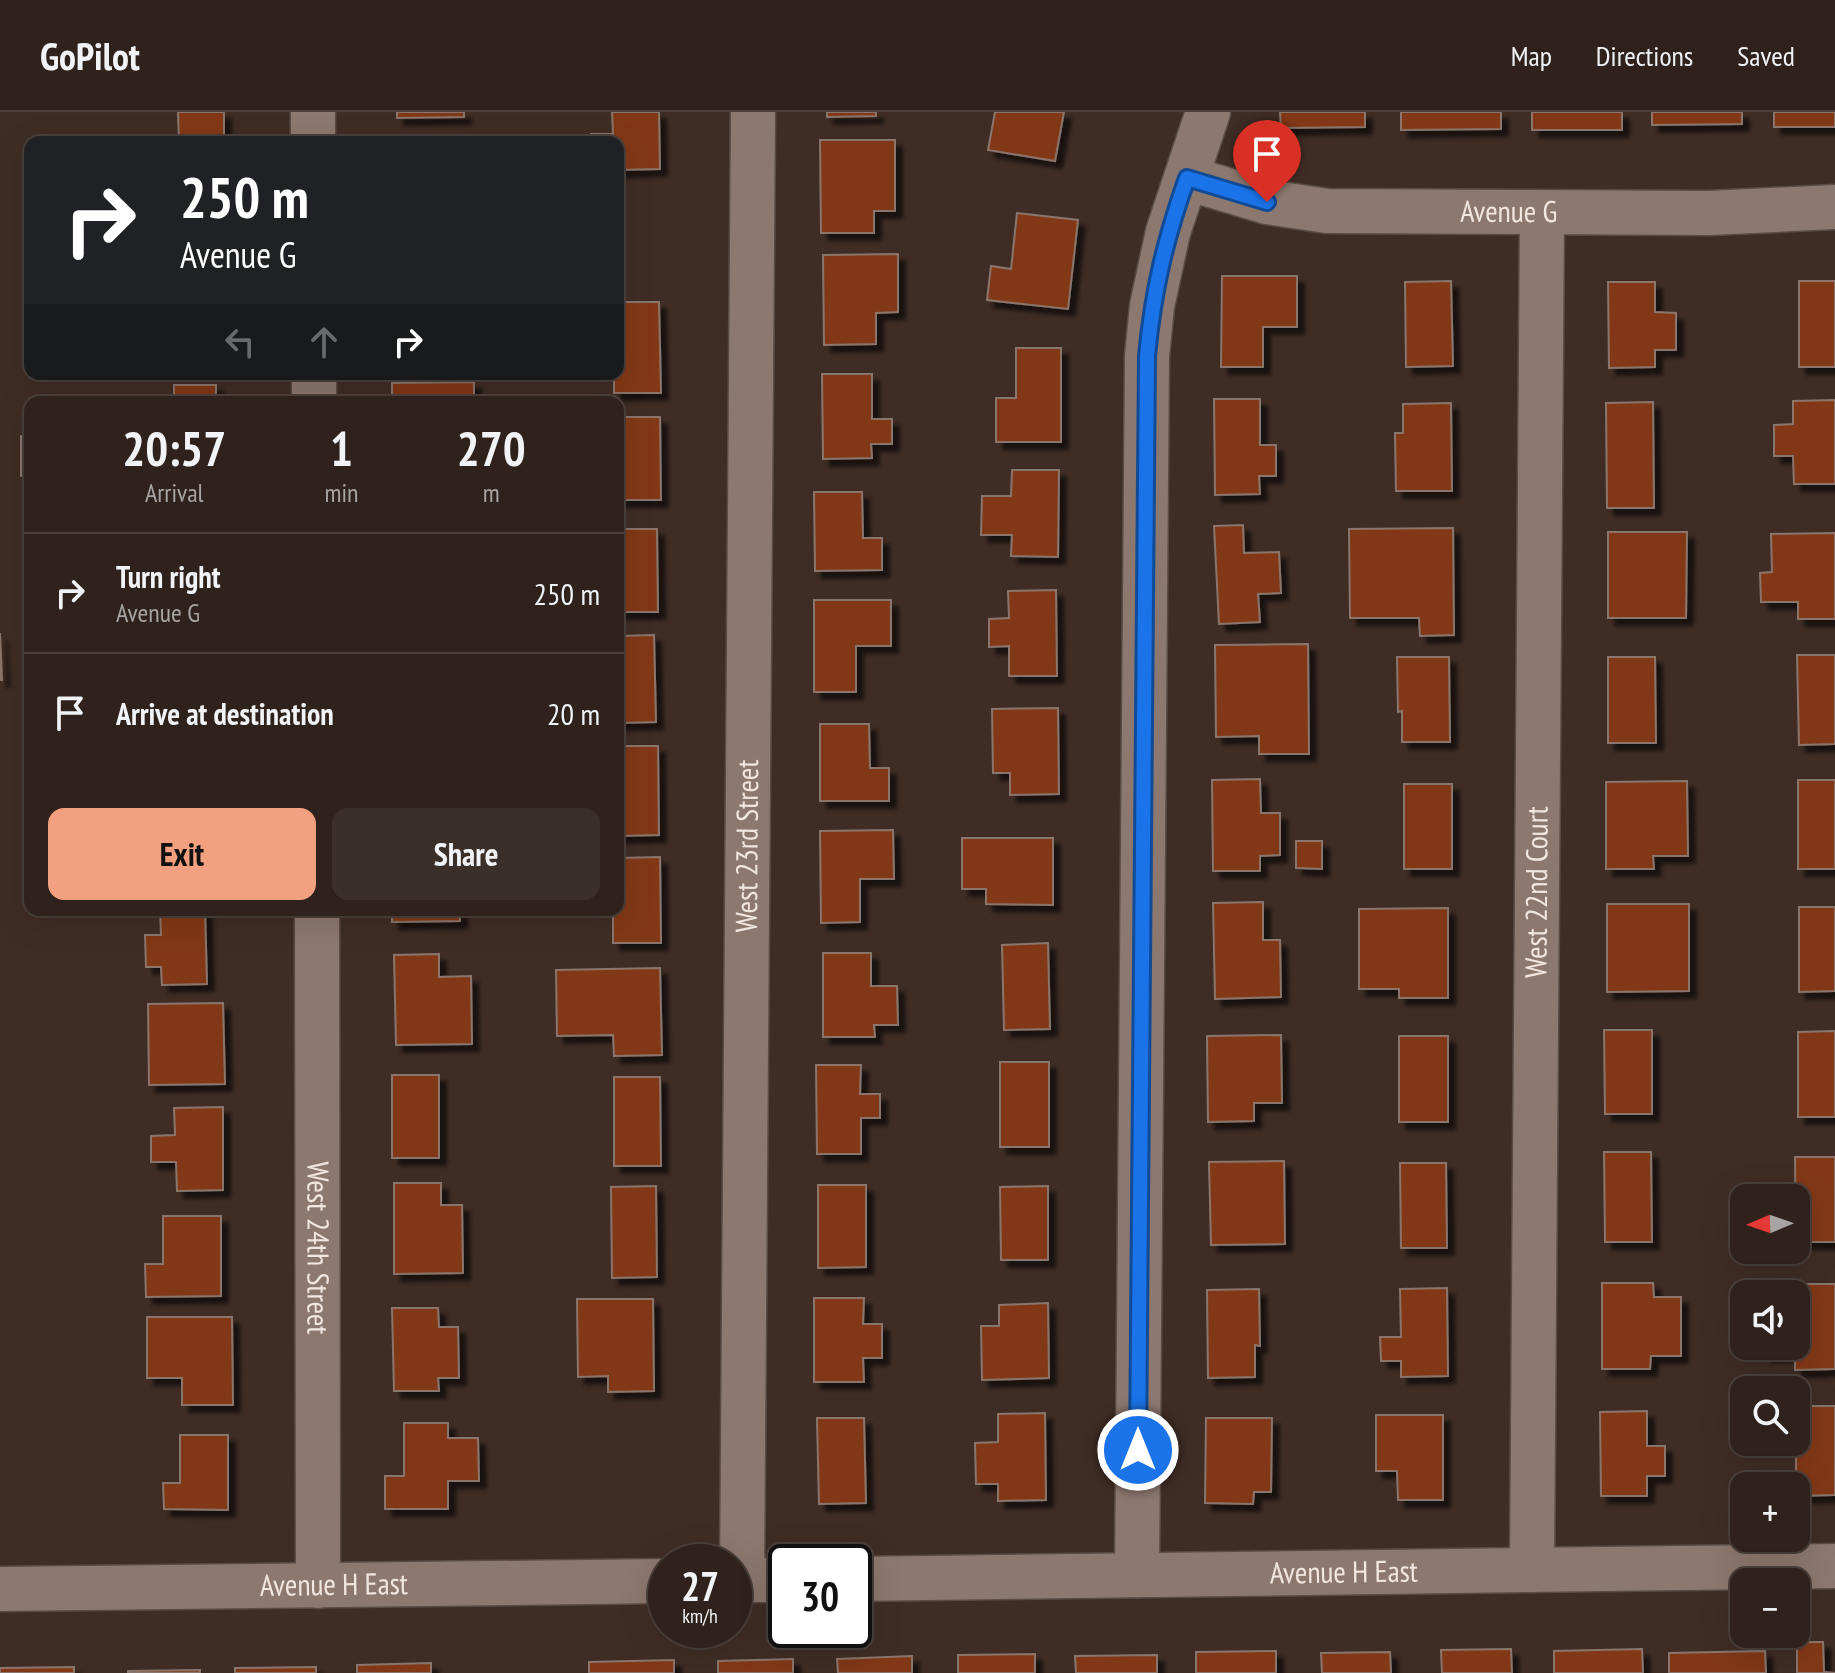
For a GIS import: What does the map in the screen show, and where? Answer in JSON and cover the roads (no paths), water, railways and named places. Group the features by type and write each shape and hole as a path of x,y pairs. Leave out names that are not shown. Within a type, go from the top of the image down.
{"street":[{"path":"313,112 313,136"},
{"name":"West 23rd Street","path":"738,1544 753,112"},
{"path":"1137,1575 1147,356 1152,306 1168,232 1208,112"},
{"name":"Avenue G","path":"1187,178 1267,202 1327,211 1709,213 1835,207"},
{"name":"West 22nd Court","path":"1532,1570 1542,214"},
{"name":"West 24th Street","path":"317,916 318,1586"},
{"name":"Avenue H East","path":"872,1579 1835,1566"},
{"name":"Avenue H East","path":"0,1589 648,1581"}]}
